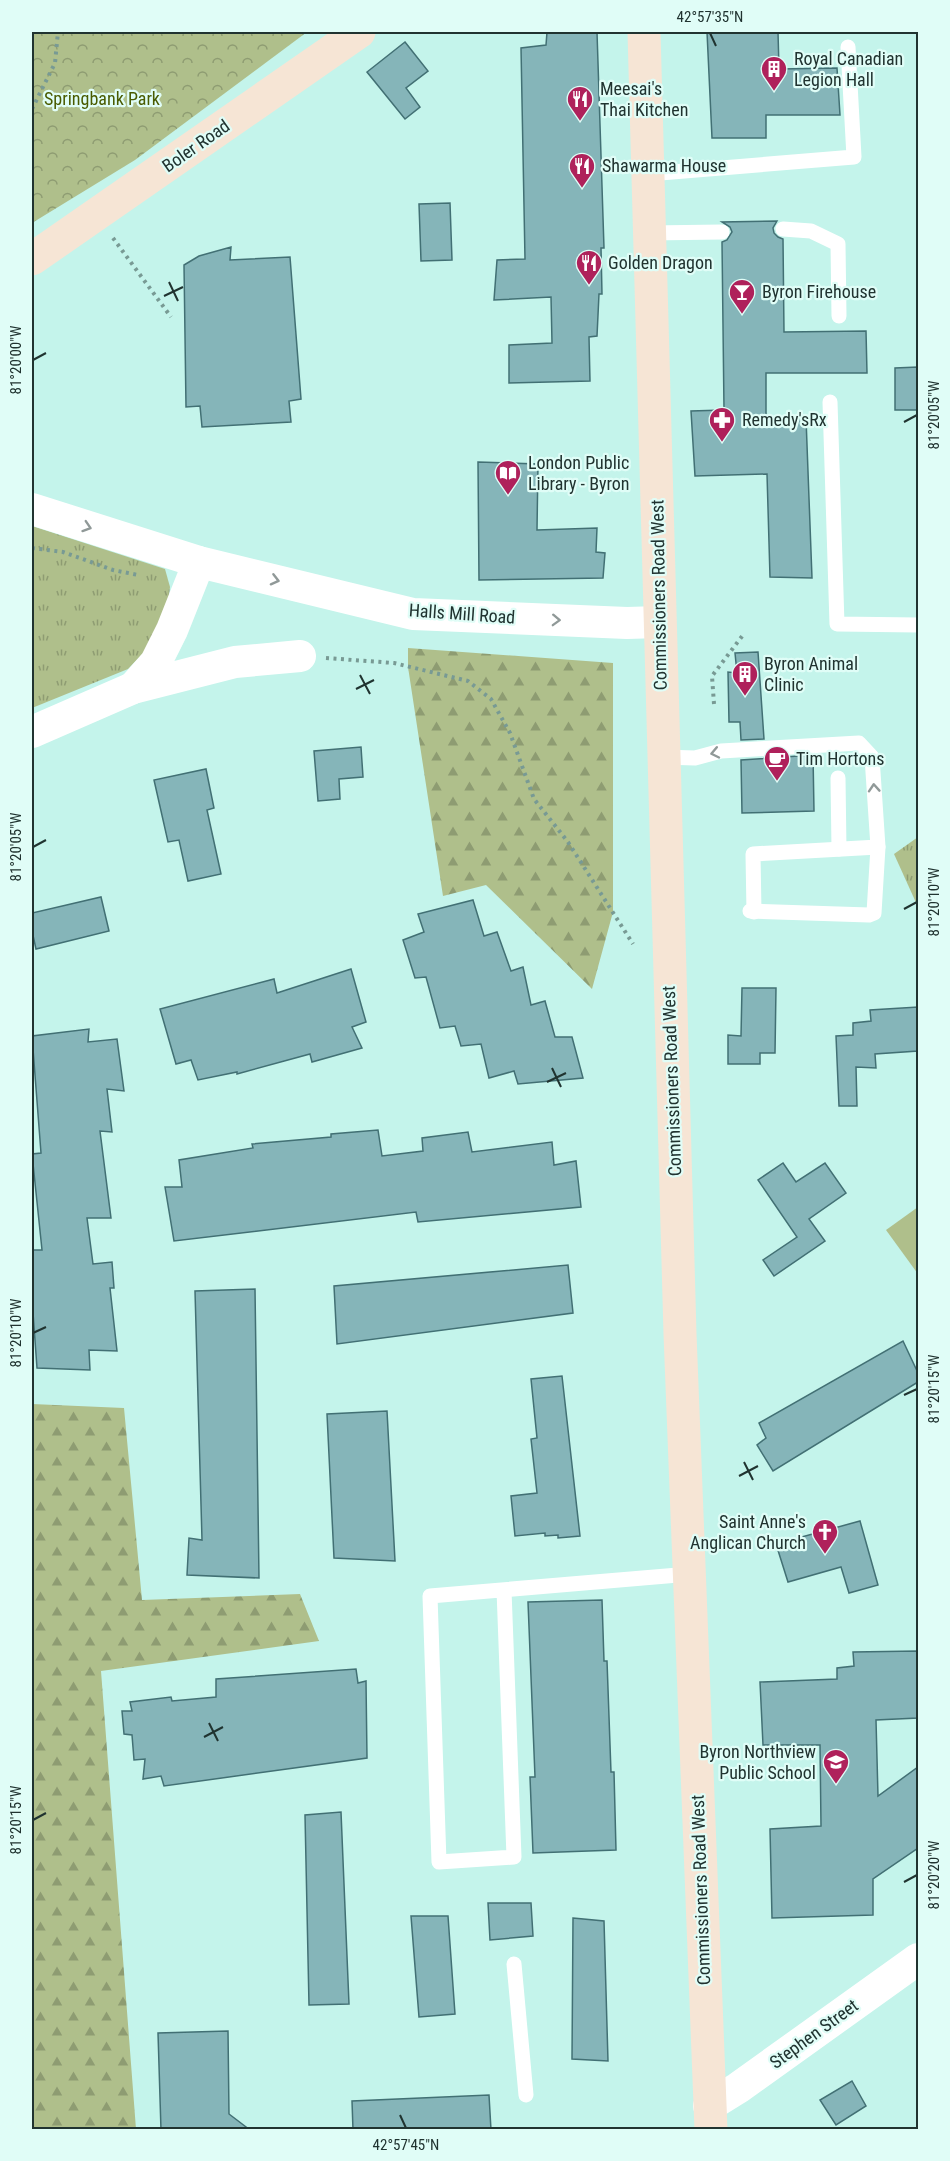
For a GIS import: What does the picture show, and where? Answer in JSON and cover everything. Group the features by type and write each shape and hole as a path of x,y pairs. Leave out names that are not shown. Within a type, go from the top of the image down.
{"main road":[{"name":"Boler Road","path":"32,259 359,32"},
{"name":"Commissioners Road West","path":"644,32 679,1322 710,2118"}],"street":[{"name":"Halls Mill Road","path":"32,509 199,562 413,614 627,623 660,622"},
{"path":"133,688 156,662 172,630 199,562"},
{"path":"32,732 133,688 235,662 300,656"},
{"name":"Stephen Street","path":"710,2118 738,2088 918,1959"}],"lane":[{"path":"648,174 854,157 848,47"},
{"path":"783,229 811,231 838,244 839,316"},
{"path":"649,233 722,232"},
{"path":"830,402 837,624 918,625"},
{"path":"662,757 695,758 721,751 860,743 872,757 878,847 875,909 872,915 752,911 753,854 878,847"},
{"path":"838,778 839,849"},
{"path":"504,1590 514,1857 439,1862 430,1596 690,1574"},
{"path":"514,1964 526,2096"}],"path":[{"path":"32,109 55,63 58,32"},
{"path":"113,237 171,317"},
{"path":"32,548 63,552 113,570 143,576"},
{"path":"714,704 712,676 743,635"},
{"path":"300,656 394,663 468,681 491,699 510,733 534,799 568,842 633,944"}],"green space":[{"name":"Springbank Park","path":"32,32 307,32 135,160 32,223"},
{"path":"32,526 165,569 170,587 167,612 151,645 128,669 32,708"},
{"path":"408,648 613,663 613,912 592,989 486,885 443,896 408,667"},
{"path":"918,837 918,907 894,854"},
{"path":"918,1207 918,1274 886,1230"},
{"path":"32,1404 124,1408 142,1600 300,1594 319,1641 101,1671 136,2129 32,2129"}],"building":[{"path":"547,32 597,32 604,248 601,248 602,294 599,294 597,336 589,337 590,381 509,383 509,345 552,343 551,297 494,300 497,260 525,259 521,48 546,45"},
{"name":"Royal Canadian Legion Hall","path":"707,32 778,32 779,69 837,68 840,115 766,115 766,138 712,138"},
{"path":"405,42 428,71 406,88 420,107 405,119 367,72"},
{"path":"450,203 452,260 421,261 419,204"},
{"path":"777,221 773,228 774,233 783,239 784,332 866,331 867,373 766,373 766,418 806,418 812,578 770,577 767,474 695,476 691,411 724,410 722,242 727,240 732,232 730,227 722,222"},
{"path":"231,247 230,260 290,257 301,399 289,401 291,422 202,427 200,406 186,407 184,265 199,256"},
{"path":"918,367 918,410 895,410 895,368"},
{"name":"London Public Library - Byron","path":"478,462 538,464 537,530 597,528 596,552 605,553 603,578 479,580"},
{"name":"Byron Animal Clinic","path":"758,652 764,739 741,740 740,722 729,722 728,672 737,673 735,653"},
{"path":"361,747 363,777 339,779 340,799 318,801 314,751"},
{"name":"Tim Hortons","path":"813,755 814,811 742,813 741,760"},
{"path":"206,769 214,808 207,810 221,874 188,881 179,840 168,842 154,780"},
{"path":"101,897 109,931 36,949 32,931 32,913"},
{"path":"473,900 484,936 497,932 511,971 523,967 531,1005 545,1001 555,1037 572,1037 583,1078 518,1084 514,1071 489,1078 481,1044 461,1046 455,1026 440,1028 426,977 415,978 403,940 424,932 418,914"},
{"path":"351,969 366,1022 352,1027 362,1048 312,1062 310,1054 237,1074 237,1072 198,1080 191,1060 176,1064 160,1009 274,979 277,993"},
{"path":"742,988 776,988 775,1053 760,1053 760,1064 728,1064 728,1035 741,1036"},
{"path":"918,1007 918,1051 875,1054 876,1068 856,1067 857,1106 839,1106 836,1036 853,1035 853,1023 871,1021 870,1010"},
{"path":"89,1029 88,1042 117,1039 124,1091 107,1089 112,1132 100,1131 111,1218 87,1218 93,1264 112,1262 114,1288 110,1288 117,1351 89,1350 90,1370 37,1368 32,1299 32,1250 42,1250 32,1154 41,1153 32,1036"},
{"path":"378,1130 382,1156 423,1151 422,1138 468,1132 472,1152 552,1142 554,1165 576,1161 581,1207 418,1222 416,1212 174,1241 165,1187 182,1187 179,1160 253,1148 252,1144"},
{"path":"783,1163 796,1182 825,1163 846,1193 809,1219 825,1241 774,1276 763,1260 797,1237 758,1180"},
{"path":"568,1265 573,1313 337,1344 334,1286"},
{"path":"255,1289 259,1578 187,1575 189,1538 202,1540 195,1291"},
{"path":"903,1341 918,1373 918,1382 773,1471 757,1445 766,1438 759,1423"},
{"path":"562,1376 580,1536 558,1538 558,1535 545,1536 545,1533 515,1536 511,1496 537,1493 531,1439 537,1438 531,1379"},
{"path":"387,1411 395,1561 334,1558 327,1414"},
{"name":"Saint Anne's Anglican Church","path":"860,1521 878,1585 849,1593 841,1567 788,1582 776,1544"},
{"path":"602,1600 604,1661 607,1661 611,1772 614,1772 616,1850 533,1853 530,1777 535,1777 528,1602"},
{"path":"918,1651 918,1718 876,1720 878,1796 918,1767 918,1848 873,1879 873,1915 772,1918 770,1829 821,1826 820,1745 763,1745 760,1682 837,1679 837,1668 854,1666 853,1652"},
{"path":"356,1669 358,1683 366,1681 367,1758 164,1786 161,1776 143,1779 145,1759 134,1760 132,1735 124,1734 122,1711 132,1711 130,1702 171,1697 172,1701 216,1697 216,1679"},
{"path":"341,1812 349,2004 309,2005 305,1815"},
{"path":"488,1903 531,1903 533,1936 490,1940"},
{"path":"411,1916 448,1916 455,2014 419,2017"},
{"path":"573,1918 604,1921 608,2061 572,2059"},
{"path":"228,2031 229,2114 250,2130 161,2130 158,2033"},
{"path":"852,2081 866,2106 836,2125 820,2100"},
{"path":"489,2095 491,2130 353,2130 352,2101"}],"place":[{"name":"Royal Canadian Legion Hall","path":"774,92"},
{"name":"Meesai's Thai Kitchen","path":"580,122"},
{"name":"Shawarma House","path":"582,189"},
{"name":"Golden Dragon","path":"589,286"},
{"name":"Byron Firehouse","path":"742,315"},
{"name":"Remedy'sRx","path":"722,443"},
{"name":"London Public Library - Byron","path":"508,496"},
{"name":"Byron Animal Clinic","path":"745,697"},
{"name":"Tim Hortons","path":"777,782"},
{"name":"Saint Anne's Anglican Church","path":"825,1555"},
{"name":"Byron Northview Public School","path":"836,1785"}]}
